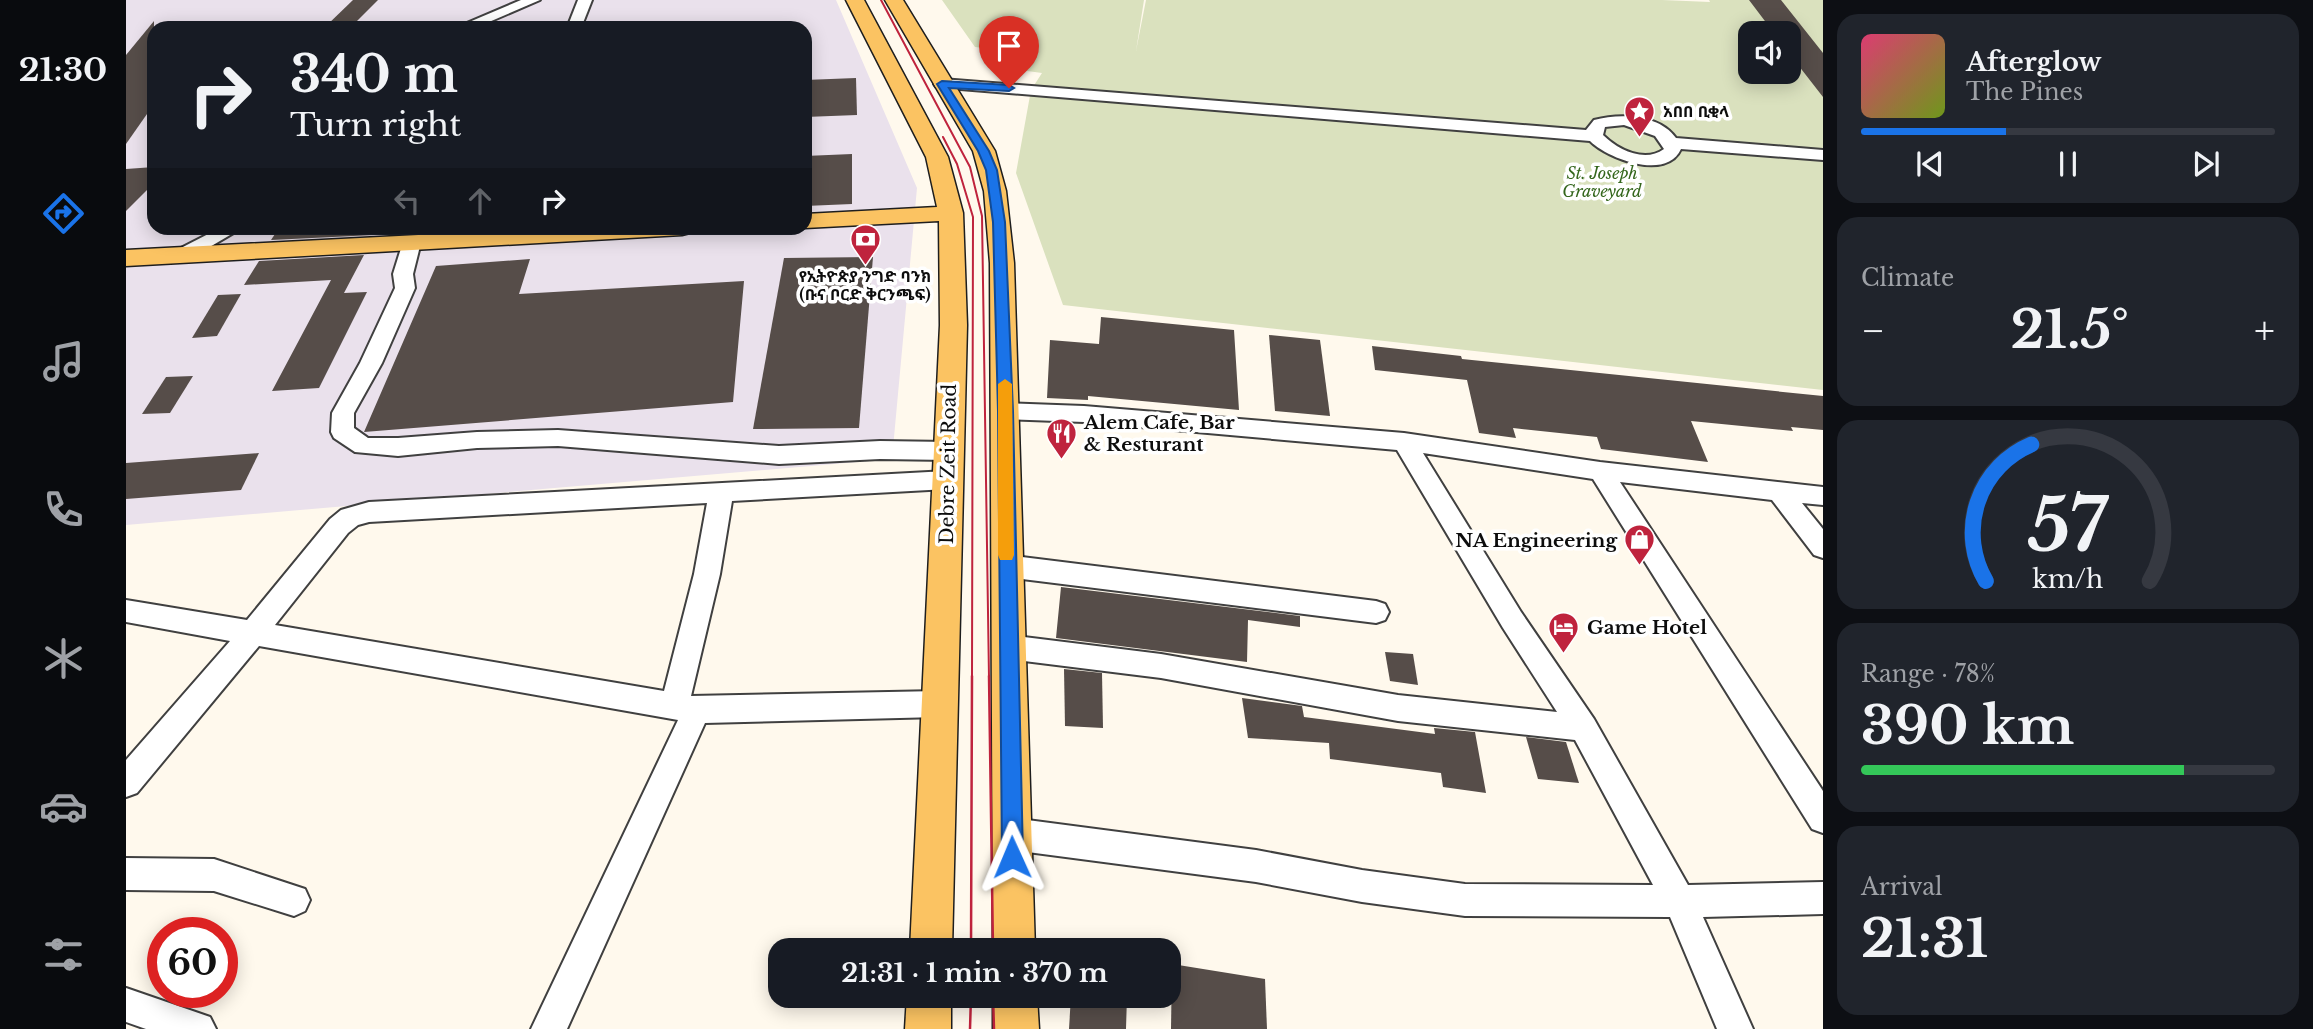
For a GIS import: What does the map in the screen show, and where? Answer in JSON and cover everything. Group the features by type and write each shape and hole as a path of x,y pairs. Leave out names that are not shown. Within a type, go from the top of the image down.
{"main road":[{"name":"Debre Zeit Road","path":"856,0 937,157 946,182 951,213 953,276 948,465 931,938"},
{"path":"894,0 984,151 991,170 1002,263 1014,938"},
{"path":"812,221 951,213"},
{"path":"126,258 547,235"},
{"path":"928,1029 929,1008"},
{"path":"1015,1008 1016,1029"}],"street":[{"path":"480,21 533,0"},
{"path":"576,21 584,0"},
{"path":"942,84 1595,136 1612,150 1642,159 1667,156 1673,150 1672,143"},
{"path":"1595,136 1594,129 1600,123 1624,120 1653,128 1672,143 1823,155"},
{"path":"184,254 220,235"},
{"path":"412,242 403,274 405,288 371,363 342,413 342,432 363,446 398,447 477,440 558,438 948,465"},
{"path":"1006,411 1084,414 1404,442 1600,471 1823,496"},
{"path":"1404,442 1512,620 1584,728 1679,901 1735,1029"},
{"path":"126,783 339,526 350,517 369,512 721,493 948,465"},
{"path":"1600,471 1823,818"},
{"path":"1779,491 1823,548"},
{"path":"550,1029 685,708 721,493"},
{"path":"1006,566 1376,612"},
{"path":"126,611 685,708 939,704"},
{"path":"1008,647 1161,666 1398,708 1584,728"},
{"path":"1012,834 1256,866 1362,886 1465,900 1679,901 1823,898"},
{"path":"126,874 214,875 294,900"},
{"path":"126,1005 198,1029"}],"shaded area":[{"path":"126,0 836,0 917,188 892,459 126,525"}],"green space":[{"name":"St. Joseph Graveyard","path":"942,0 1144,0 1136,51 1146,0 1823,0 1823,390 1063,305 1016,173 1031,90 1042,73 990,66 994,49 975,47"}],"building":[{"path":"353,0 378,0 357,21 331,21"},
{"path":"1749,0 1781,0 1798,21 1765,21"},
{"path":"1801,25 1823,53 1823,97 1801,69"},
{"path":"147,30 147,114 126,144 126,55"},
{"path":"856,78 857,115 812,117 812,80"},
{"path":"852,154 852,204 812,206 812,156"},
{"path":"147,168 147,190 126,211 126,169"},
{"path":"274,235 374,235 271,240"},
{"path":"364,255 344,293 367,292 319,388 272,391 331,280 244,285 259,261"},
{"path":"873,257 859,428 753,429 784,258"},
{"path":"530,259 519,294 744,281 733,402 364,432 436,266"},
{"path":"241,294 217,336 192,338 218,295"},
{"path":"1101,317 1234,330 1239,410 1088,396 1088,400 1047,398 1050,340 1099,344"},
{"path":"1269,335 1320,340 1330,416 1275,411"},
{"path":"1372,346 1461,356 1462,359 1823,396 1823,430 1791,427 1793,431 1691,421 1708,462 1601,449 1597,437 1513,428 1516,438 1479,433 1467,380 1375,370"},
{"path":"193,376 170,413 142,414 166,377"},
{"path":"259,453 241,490 126,499 126,463"},
{"path":"1061,587 1300,616 1300,627 1248,620 1247,662 1056,638"},
{"path":"1385,652 1413,654 1418,685 1390,681"},
{"path":"1064,669 1102,673 1103,728 1065,726"},
{"path":"1242,698 1302,706 1304,717 1435,734 1434,728 1475,732 1486,793 1443,787 1441,773 1330,759 1329,743 1248,738"},
{"path":"1526,737 1566,742 1579,783 1538,779"},
{"path":"1181,965 1265,979 1267,1029 1171,1029 1171,1008 1181,1008"},
{"path":"1070,1008 1127,1008 1126,1029 1069,1029"}],"tram line":[{"path":"881,0 970,167 982,216 989,678"},
{"path":"943,137 957,164 973,217 972,678"},
{"path":"971,938 972,676"},
{"path":"989,676 993,938"},
{"path":"970,1029 971,1008"},
{"path":"993,1008 994,1029"}],"slow traffic":[{"path":"1005,384 1006,555"}],"place":[{"name":"አበበ ቢቂላ","path":"1640,138"},
{"name":"የኢትዮጵያ ንግድ ባንክ (ቡና ቦርድ ቅርንጫፍ)","path":"865,266"},
{"name":"Alem Cafe, Bar & Resturant","path":"1061,460"},
{"name":"NA Engineering","path":"1640,567"},
{"name":"Game Hotel","path":"1564,654"}],"route":[{"path":"1009,88 942,84 984,151 991,170 999,222 1006,411 1012,857"}]}
